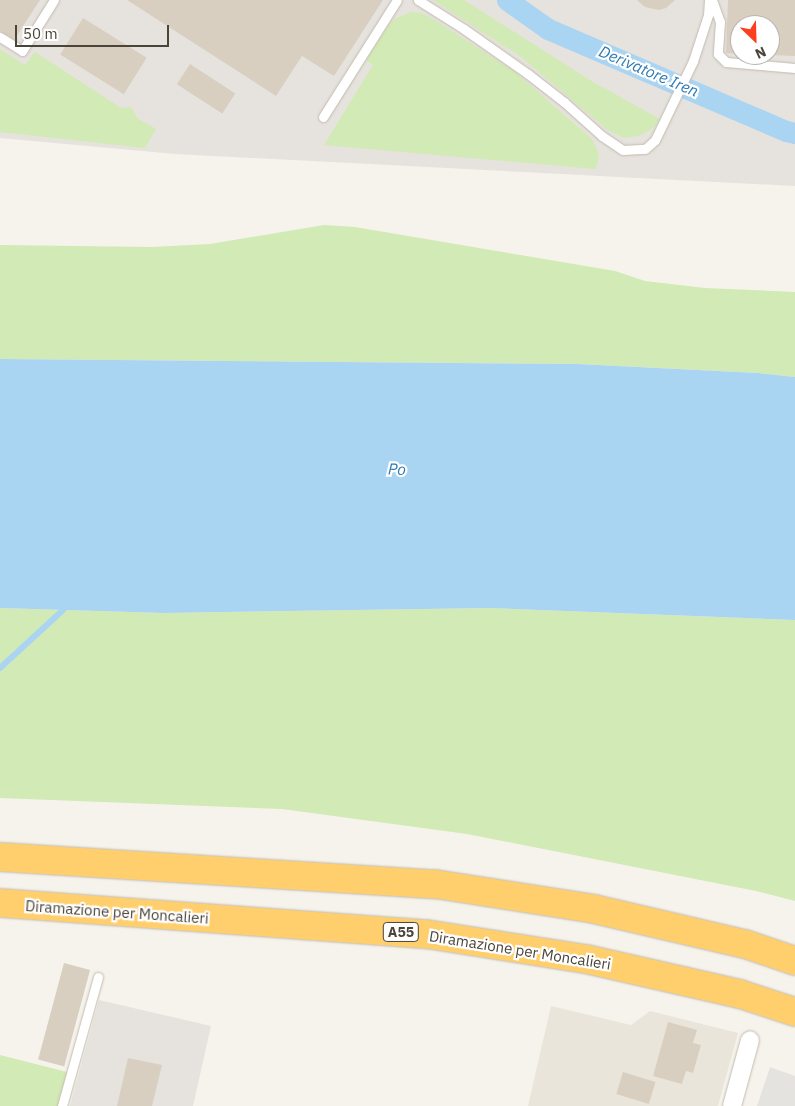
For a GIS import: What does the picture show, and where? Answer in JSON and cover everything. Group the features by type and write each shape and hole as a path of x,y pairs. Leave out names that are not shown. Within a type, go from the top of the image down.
{"highway":[{"path":"0,857 435,884 594,909 745,944 795,960"},
{"name":"Diramazione per Moncalieri","path":"0,903 426,934 586,959 740,994 795,1012"}],"street":[{"path":"732,1106 750,1040"}],"lane":[{"path":"0,37 22,51 54,0"},
{"path":"323,117 397,0"},
{"path":"418,0 464,29 528,74 564,102 602,136 623,150 645,149 655,140 693,61 708,15 710,0"},
{"path":"710,0 720,22 718,54 726,62 795,68"},
{"path":"62,1106 98,977"}],"shaded area":[{"path":"0,0 795,0 795,186 175,154 0,138"},
{"path":"99,1000 211,1026 193,1106 70,1106"},
{"path":"551,1006 631,1025 650,1011 738,1033 718,1106 528,1106"},
{"path":"770,1067 795,1076 795,1106 757,1106"}],"green space":[{"path":"433,0 464,0 593,82 660,119 651,130 638,136 624,138 609,131 521,57"},
{"path":"411,12 422,13 433,19 515,72 592,139 599,154 596,169 324,145 373,65 366,60 394,19"},
{"path":"0,49 25,65 35,52 121,108 131,107 138,119 156,129 145,148 0,132"},
{"path":"324,225 355,227 615,271 645,281 705,288 795,292 795,377 758,373 577,364 0,359 0,245 152,247 210,244"},
{"path":"0,608 164,613 490,608 795,620 795,901 756,891 467,834 282,809 0,798"},
{"path":"0,1055 67,1072 58,1106 0,1106"}],"water":[{"name":"Po","path":"0,359 577,364 758,373 795,377 795,620 490,608 164,613 0,608"}],"building":[{"path":"0,0 40,0 14,40 0,31"},
{"path":"127,0 383,0 334,76 302,56 276,96"},
{"path":"637,0 675,0 666,8 659,10 645,7"},
{"path":"728,0 795,0 795,56 780,55 780,15 730,15 730,53 726,53"},
{"path":"83,18 147,58 124,94 60,54"},
{"path":"190,64 235,93 222,114 177,84"},
{"path":"64,963 90,970 64,1067 38,1060"},
{"path":"668,1022 697,1030 693,1043 701,1045 693,1073 686,1071 682,1084 653,1076"},
{"path":"128,1058 162,1065 152,1106 117,1106"},
{"path":"623,1072 656,1082 649,1104 616,1094"}],"waterway":[{"name":"Derivatore Iren","path":"507,0 548,29 786,131 795,133"},
{"path":"0,668 63,610"}]}
